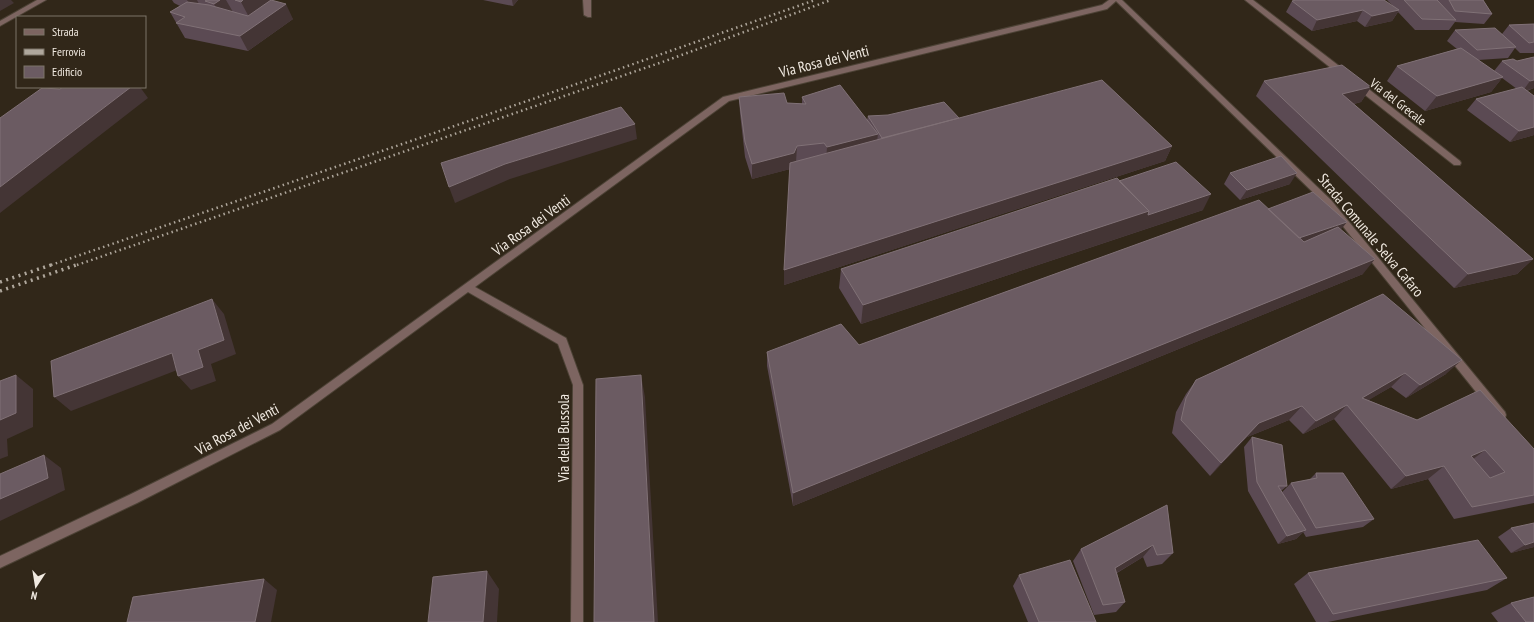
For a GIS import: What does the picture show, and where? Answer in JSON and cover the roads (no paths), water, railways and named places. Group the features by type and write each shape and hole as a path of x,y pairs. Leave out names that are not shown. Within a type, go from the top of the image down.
{"street":[{"path":"0,24 42,0"},
{"path":"587,0 588,15"},
{"name":"Via Rosa dei Venti","path":"0,562 134,499 276,427 469,288 726,99 1069,16 1104,7 1113,0"},
{"name":"Strada Comunale Selva Cafaro","path":"1118,0 1328,202 1510,425"},
{"name":"Via del Grecale","path":"1249,0 1457,163"},
{"name":"Via della Bussola","path":"469,288 562,341 578,385 577,622"}],"railway":[{"path":"51,265 815,0"},
{"path":"77,265 668,60 831,0"},
{"path":"0,291 79,264"},
{"path":"0,282 51,265"}]}
